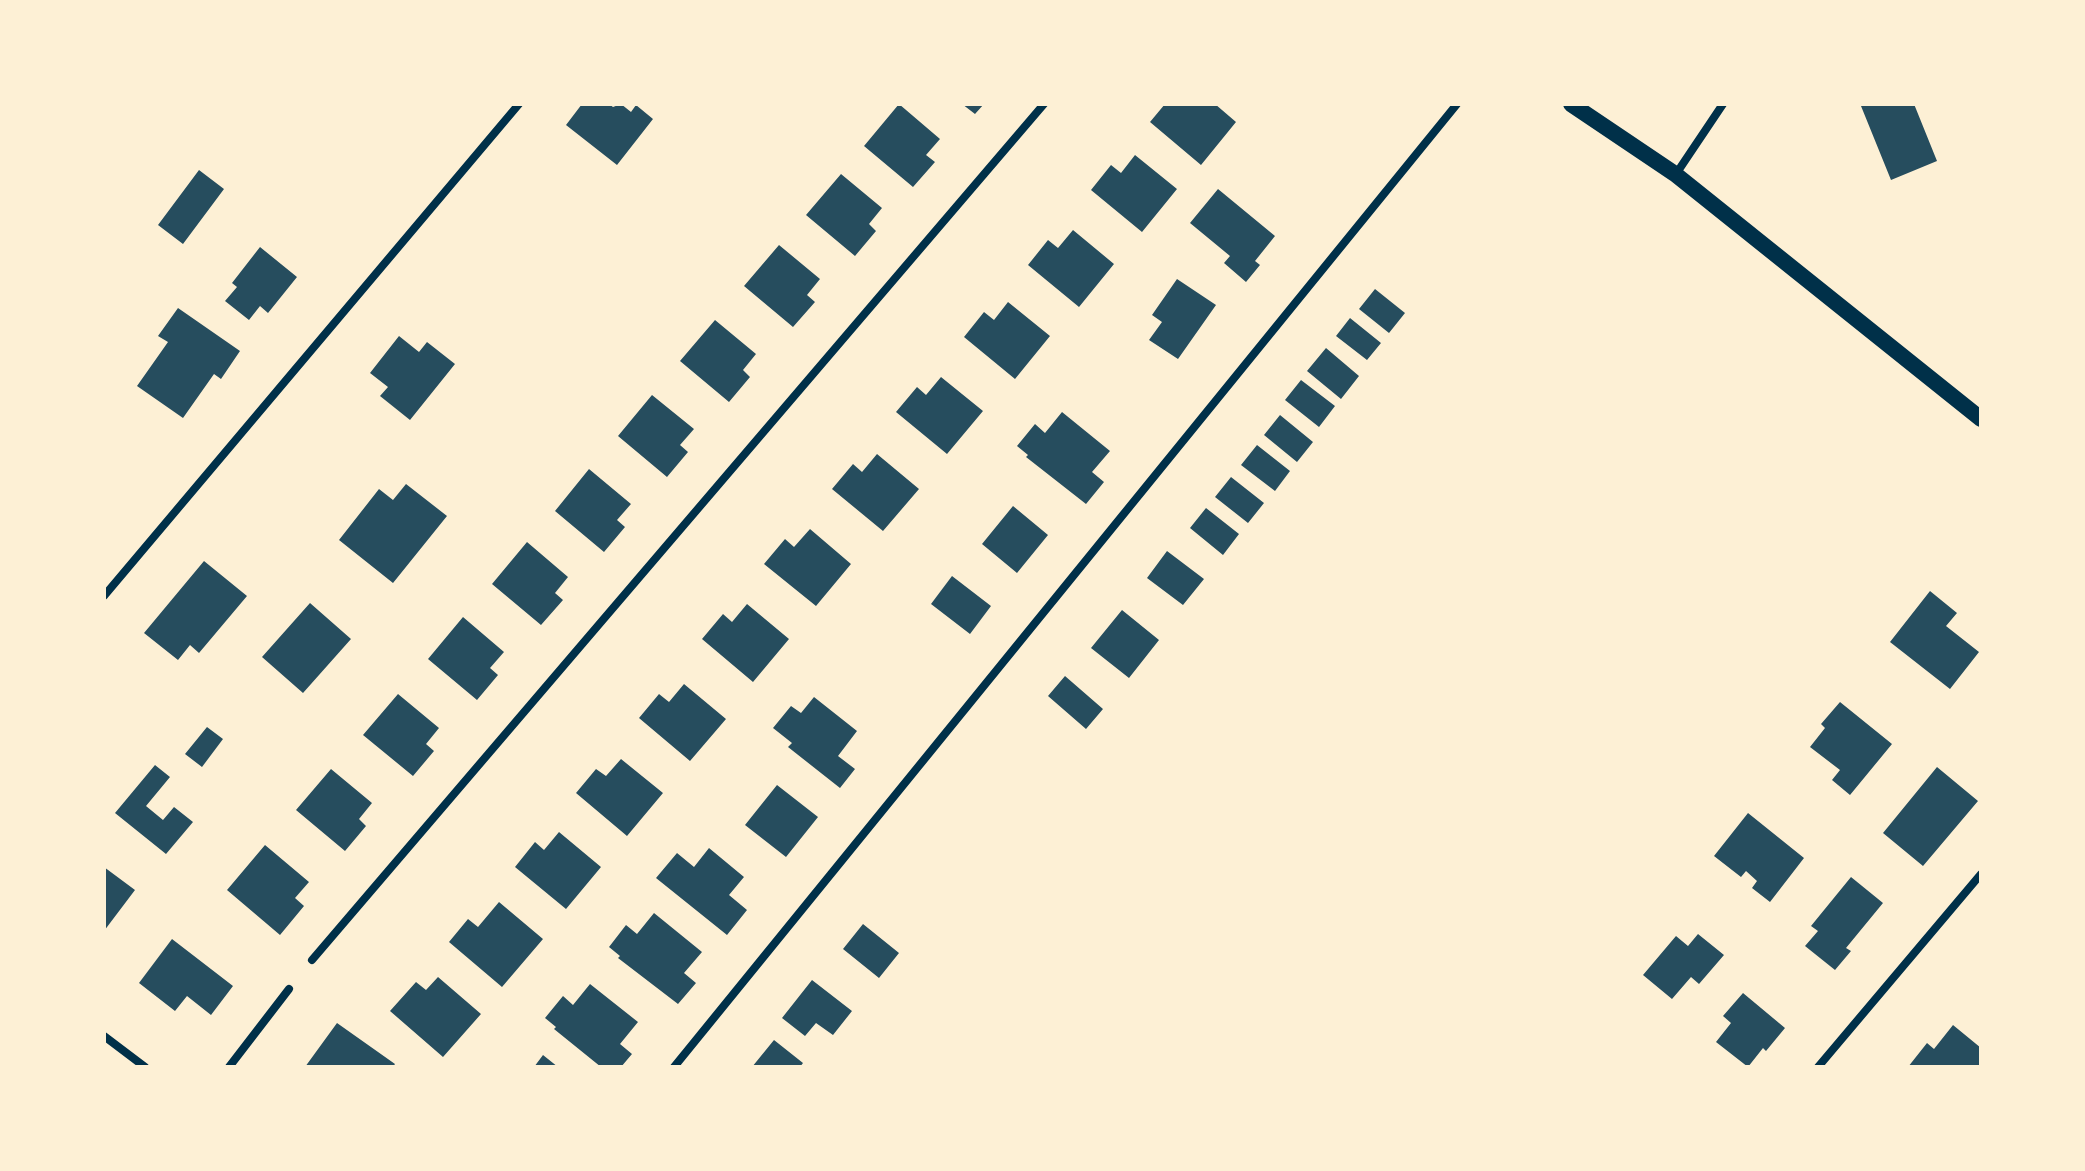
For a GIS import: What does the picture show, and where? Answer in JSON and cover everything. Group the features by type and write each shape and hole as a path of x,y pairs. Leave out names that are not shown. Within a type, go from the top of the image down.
{"main road":[{"path":"1571,104 1675,174 1981,419"}],"street":[{"path":"104,596 519,104"},
{"path":"312,960 1044,104"},
{"path":"674,1067 1457,104"},
{"path":"1675,174 1723,104"},
{"path":"1818,1067 1981,874"},
{"path":"229,1067 289,989"},
{"path":"104,1036 145,1067"}],"building":[{"path":"582,104 609,104 613,107 621,104 631,112 636,105 653,119 617,165 566,125"},
{"path":"899,104 940,139 926,155 935,162 913,187 864,146"},
{"path":"962,104 984,104 975,114"},
{"path":"1165,104 1215,104 1236,122 1201,165 1150,122"},
{"path":"1914,104 1937,161 1891,180 1861,106"},
{"path":"1135,155 1177,189 1142,232 1091,190 1111,165 1121,173"},
{"path":"199,170 224,189 183,244 158,225"},
{"path":"841,174 882,208 869,224 876,231 855,256 806,215"},
{"path":"1218,189 1275,236 1255,261 1260,265 1246,282 1224,263 1230,256 1190,223"},
{"path":"1073,230 1114,264 1079,307 1028,265 1048,240 1058,248"},
{"path":"779,245 820,279 807,295 815,302 793,327 744,286"},
{"path":"260,247 297,277 268,313 260,306 249,320 225,301 237,287 232,283"},
{"path":"1177,279 1216,305 1178,359 1149,340 1162,322 1152,315"},
{"path":"1375,289 1405,313 1389,333 1359,309"},
{"path":"1008,302 1050,336 1015,379 964,337 984,312 994,320"},
{"path":"178,308 240,351 221,379 214,374 183,418 137,386 168,342 158,336"},
{"path":"1350,318 1381,343 1367,360 1336,336"},
{"path":"715,320 756,354 743,370 750,377 729,402 680,361"},
{"path":"399,336 419,352 427,342 455,364 410,420 380,396 388,387 370,373"},
{"path":"1326,348 1359,376 1341,399 1307,371"},
{"path":"941,377 983,411 947,454 896,412 917,387 926,395"},
{"path":"1301,380 1335,406 1319,427 1285,400"},
{"path":"652,395 694,429 680,445 688,452 667,477 618,436"},
{"path":"1062,412 1110,451 1092,472 1104,482 1086,504 1026,457 1028,455 1017,446 1035,424 1045,433"},
{"path":"1280,415 1313,442 1297,462 1264,435"},
{"path":"1257,445 1290,471 1275,491 1241,465"},
{"path":"877,454 919,489 883,531 832,489 853,464 862,472"},
{"path":"589,469 631,504 617,520 625,527 604,552 555,511"},
{"path":"1231,477 1264,503 1248,523 1215,497"},
{"path":"406,484 447,516 393,583 339,540 379,489 393,500"},
{"path":"1013,506 1048,535 1017,573 982,544"},
{"path":"1206,508 1239,534 1223,555 1190,528"},
{"path":"810,529 851,564 816,606 764,564 785,539 794,547"},
{"path":"527,542 568,577 555,593 563,600 541,625 492,584"},
{"path":"1167,551 1204,579 1183,605 1147,578"},
{"path":"204,561 247,596 199,653 190,645 178,660 144,633"},
{"path":"952,576 991,606 970,634 931,604"},
{"path":"1930,591 1957,613 1946,626 1979,652 1950,689 1890,642"},
{"path":"310,603 351,639 303,693 262,657"},
{"path":"747,604 789,639 753,682 702,639 723,614 732,622"},
{"path":"1122,610 1159,640 1129,678 1091,648"},
{"path":"463,617 504,652 490,668 498,675 477,700 428,659"},
{"path":"1065,676 1103,709 1086,729 1048,696"},
{"path":"684,684 726,719 690,761 639,718 659,694 669,702"},
{"path":"398,694 439,728 426,744 434,751 413,776 363,735"},
{"path":"814,697 857,731 838,756 855,769 840,788 788,747 792,743 773,728 791,706 801,713"},
{"path":"1840,702 1892,744 1850,795 1832,780 1840,770 1810,747 1825,728 1821,724"},
{"path":"207,727 223,739 202,767 185,754"},
{"path":"621,759 663,793 627,836 576,793 596,769 606,776"},
{"path":"155,765 170,777 146,806 163,820 174,807 193,822 166,854 115,813"},
{"path":"1937,767 1978,801 1923,866 1883,833"},
{"path":"331,769 372,803 359,819 366,826 345,851 296,810"},
{"path":"777,785 818,817 786,857 745,825"},
{"path":"1748,813 1804,858 1770,902 1752,888 1757,881 1746,871 1741,877 1714,856"},
{"path":"559,832 601,867 566,909 515,867 535,842 544,850"},
{"path":"265,845 309,882 295,898 304,906 280,935 227,890"},
{"path":"709,848 744,877 729,895 747,910 727,935 656,878 677,853 694,867"},
{"path":"104,867 135,890 104,931"},
{"path":"1851,877 1883,903 1846,948 1851,951 1835,970 1805,946 1818,931 1811,926"},
{"path":"499,902 543,939 502,987 449,942 468,919 478,927"},
{"path":"654,913 702,952 684,973 696,983 678,1004 618,958 620,956 609,947 626,925 637,934"},
{"path":"863,924 899,953 879,978 843,949"},
{"path":"1698,934 1724,955 1699,984 1691,977 1672,999 1643,975 1676,936 1688,946"},
{"path":"172,939 233,986 211,1015 187,996 175,1011 139,983"},
{"path":"438,977 481,1014 443,1057 390,1011 416,982 426,990"},
{"path":"812,980 852,1011 833,1035 816,1023 805,1036 782,1018"},
{"path":"590,984 638,1022 620,1044 632,1054 621,1067 601,1067 545,1018 563,996 573,1005"},
{"path":"1743,993 1785,1028 1748,1067 1716,1042 1731,1023 1723,1016"},
{"path":"337,1023 395,1064 393,1067 305,1067"},
{"path":"1953,1025 1981,1048 1981,1067 1908,1067 1927,1043 1934,1049"},
{"path":"774,1040 803,1063 800,1067 752,1067"},
{"path":"543,1055 558,1067 534,1067"}]}
